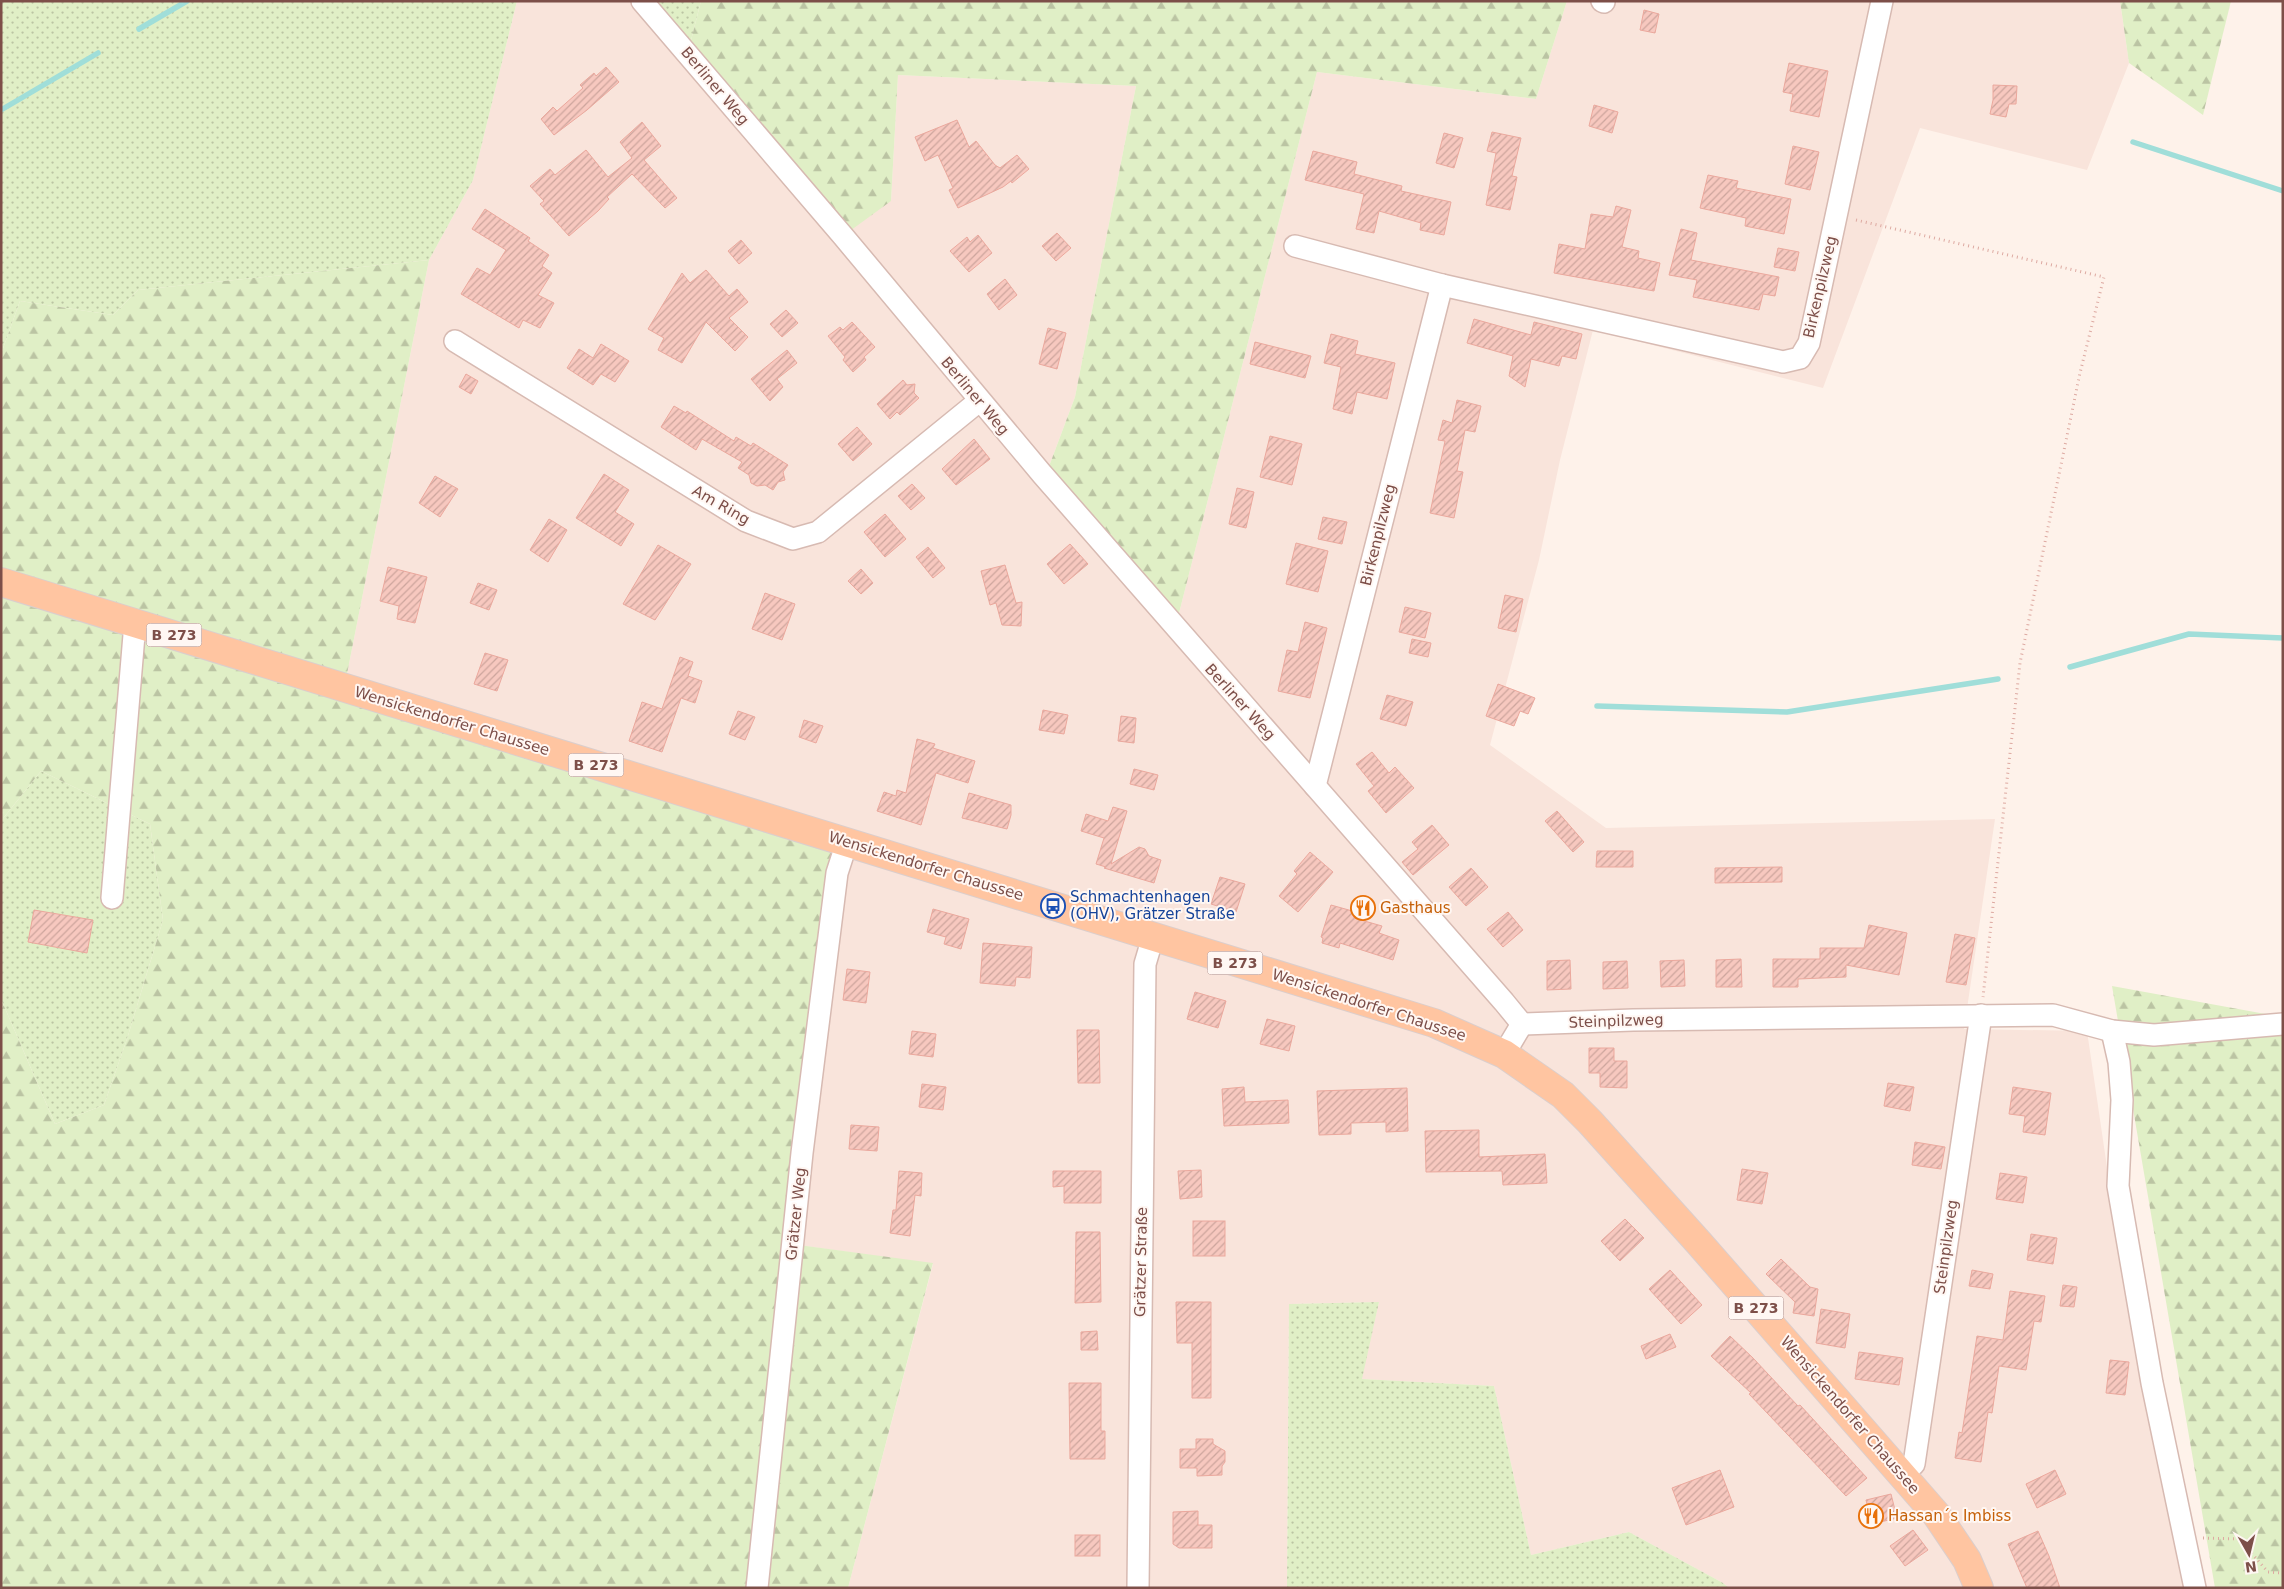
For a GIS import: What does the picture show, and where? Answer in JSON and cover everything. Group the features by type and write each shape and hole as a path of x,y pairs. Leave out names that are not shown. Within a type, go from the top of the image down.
{"main road":[{"name":"Wensickendorfer Chaussee","path":"1,582 1434,1024 1476,1040 1504,1054 1563,1095 1590,1122 1903,1474 1936,1514 1967,1560 1979,1588"}],"street":[{"name":"Berliner Weg","path":"642,1 842,236 979,401 1176,630 1315,786"},
{"name":"Birkenpilzweg","path":"1294,246 1442,285 1783,362 1800,358 1809,342 1882,1"},
{"name":"Birkenpilzweg","path":"1315,786 1442,285"},
{"name":"Am Ring","path":"455,341 746,521 793,539 818,532 979,401"},
{"path":"112,898 134,623"},
{"path":"1315,786 1522,1024 1504,1054"},
{"name":"Grätzer Weg","path":"758,1588 805,1125 837,872 847,842"},
{"name":"Grätzer Straße","path":"1138,1588 1146,964 1153,938"},
{"name":"Steinpilzweg","path":"1903,1474 1914,1464 1981,1015"},
{"name":"Steinpilzweg","path":"1522,1024 1633,1020 2053,1015 2112,1031 2154,1034 2283,1024"},
{"path":"2112,1031 2119,1062 2122,1100 2118,1186 2152,1382 2195,1588"}],"path":[{"path":"1836,215 2104,276 2080,373 2020,663 1981,1015"},
{"path":"2185,1538 2239,1540 2268,1572 2283,1574"}],"shaded area":[{"path":"517,1 637,1 891,201 898,75 1136,86 1075,397 1048,469 1177,621 1317,72 1536,99 1567,1 2120,1 2129,63 2087,170 1920,128 1823,388 1593,330 1560,460 1539,560 1490,745 1606,828 1995,819 1964,1029 2087,1031 2124,1283 2155,1454 2185,1588 1729,1588 1629,1532 1531,1555 1494,1386 1361,1379 1379,1302 1289,1304 1287,1588 848,1588 933,1264 784,1243 345,684 429,260 473,180"}],"green space":[{"path":"1,1 517,1 473,180 429,260 138,290 113,315 20,301 1,354"},
{"path":"646,1 701,1 688,52"},
{"path":"701,1 1567,1 1536,99 1317,72 1177,621 1048,469 1075,397 1136,86 898,75 891,201 843,236 688,52"},
{"path":"2120,1 2231,1 2203,115 2129,63"},
{"path":"429,260 345,684 834,843 784,1243 933,1263 848,1588 1,1588 1,999 55,1124 104,1105 127,1039 163,920 150,824 41,771 1,821 1,354 20,301 113,315 138,290"},
{"path":"41,771 150,824 163,920 127,1039 104,1105 55,1124 1,999 1,821"},
{"path":"2112,986 2271,1015 2283,1014 2283,1588 2215,1588"},
{"path":"1379,1302 1362,1379 1494,1386 1531,1555 1629,1532 1729,1588 1287,1588 1289,1304"}],"building":[{"path":"1644,10 1659,14 1655,33 1640,30"},
{"path":"1789,63 1828,71 1819,117 1790,111 1793,94 1783,92"},
{"path":"606,67 619,82 554,135 541,119 553,107 557,111 583,88 580,85 594,73 596,76"},
{"path":"1993,85 2017,86 2016,104 2009,104 2006,117 1990,114 1993,100"},
{"path":"1594,105 1618,112 1612,133 1589,126"},
{"path":"957,120 969,147 976,141 995,165 1000,168 1017,155 1029,169 1012,183 1011,181 1003,187 958,208 949,190 953,188 938,155 925,161 915,137"},
{"path":"642,122 661,146 644,160 677,198 665,208 632,174 607,197 609,199 598,211 569,236 540,204 544,201 530,186 550,169 555,175 586,150 608,177 632,158 620,142"},
{"path":"1492,132 1521,138 1512,176 1517,177 1510,210 1486,205 1496,153 1487,151"},
{"path":"1444,133 1463,138 1454,168 1436,163"},
{"path":"1793,146 1819,152 1810,190 1785,184"},
{"path":"1313,151 1357,162 1354,174 1402,186 1401,191 1451,202 1444,235 1420,230 1421,223 1379,211 1374,233 1356,229 1364,194 1305,180"},
{"path":"1708,175 1738,181 1736,188 1791,199 1784,234 1745,226 1746,218 1700,208"},
{"path":"1616,206 1631,210 1622,247 1639,251 1638,258 1660,263 1654,291 1554,273 1559,244 1585,249 1591,214 1613,217"},
{"path":"485,209 530,238 528,241 549,255 542,266 552,273 538,295 554,303 540,328 523,320 519,328 461,294 477,268 490,275 506,250 472,229"},
{"path":"1681,229 1697,233 1691,260 1779,277 1775,296 1763,294 1759,310 1693,297 1697,280 1669,275"},
{"path":"1057,233 1071,248 1056,261 1042,246"},
{"path":"978,235 992,253 969,272 950,251 967,237 970,242"},
{"path":"741,240 752,253 739,264 728,251"},
{"path":"1778,248 1799,252 1795,271 1774,267"},
{"path":"706,270 729,296 737,289 748,302 729,318 748,337 735,351 706,322 682,363 658,350 664,338 648,329 682,273 690,283"},
{"path":"1005,279 1017,295 999,310 987,294"},
{"path":"786,310 798,323 782,337 770,324"},
{"path":"1474,319 1531,335 1534,322 1582,334 1576,359 1562,356 1559,366 1531,359 1525,387 1509,376 1513,356 1467,343"},
{"path":"852,322 875,347 864,357 866,360 853,372 843,360 845,357 828,336 840,327 843,330"},
{"path":"1048,328 1066,333 1057,369 1039,364"},
{"path":"1331,334 1358,341 1355,354 1395,363 1387,399 1357,392 1352,414 1333,409 1341,367 1324,363"},
{"path":"1255,342 1311,356 1305,378 1250,364"},
{"path":"601,344 629,361 615,382 601,374 593,385 567,368 579,349 593,358"},
{"path":"787,350 797,363 777,379 783,387 770,401 751,379"},
{"path":"466,374 478,381 471,394 459,387"},
{"path":"903,380 907,385 915,384 914,393 919,398 900,415 897,412 890,419 877,404"},
{"path":"1457,400 1481,406 1475,432 1465,430 1457,471 1463,472 1454,518 1430,513 1445,441 1438,440 1443,420 1452,423"},
{"path":"674,406 686,413 687,411 734,441 736,437 751,446 753,443 788,465 783,472 785,480 778,482 773,490 765,485 757,486 751,483 749,475 738,468 742,462 702,439 696,450 661,427"},
{"path":"857,427 872,444 853,461 838,444"},
{"path":"1270,436 1302,444 1292,485 1260,477"},
{"path":"974,439 990,459 956,485 942,469"},
{"path":"604,474 629,490 615,512 634,524 621,546 576,518"},
{"path":"435,476 458,489 440,517 419,503"},
{"path":"912,484 925,498 911,510 898,496"},
{"path":"1237,488 1254,492 1246,528 1229,524"},
{"path":"885,514 906,539 885,557 864,532"},
{"path":"1323,517 1347,522 1342,544 1318,539"},
{"path":"549,519 567,530 548,562 530,550"},
{"path":"1296,543 1328,551 1318,592 1286,584"},
{"path":"1070,544 1088,564 1064,584 1047,564"},
{"path":"658,545 691,564 655,620 623,604"},
{"path":"928,547 945,568 933,578 916,557"},
{"path":"1005,565 1016,603 1022,602 1021,626 1002,625 996,603 990,605 981,571"},
{"path":"388,567 427,577 415,623 397,619 399,606 380,601"},
{"path":"861,569 873,583 861,594 848,581"},
{"path":"478,583 497,590 489,610 470,603"},
{"path":"765,593 795,604 782,640 752,629"},
{"path":"1505,595 1523,599 1516,632 1498,628"},
{"path":"1405,607 1431,613 1425,638 1399,632"},
{"path":"1305,622 1327,628 1310,698 1278,691 1287,650 1298,652"},
{"path":"1412,639 1431,643 1428,657 1409,653"},
{"path":"485,653 508,660 497,691 474,684"},
{"path":"680,657 693,662 688,676 702,681 695,703 681,698 662,752 629,741 642,702 662,709"},
{"path":"1498,684 1535,698 1528,714 1520,711 1514,726 1486,716"},
{"path":"1387,695 1413,702 1406,726 1380,719"},
{"path":"1043,710 1068,715 1064,734 1039,730"},
{"path":"738,711 755,717 745,740 729,734"},
{"path":"1121,716 1136,718 1134,743 1118,741"},
{"path":"804,720 823,726 816,743 799,737"},
{"path":"917,739 935,744 933,748 975,761 968,783 936,773 921,825 877,811 884,792 896,796 897,790 906,793"},
{"path":"1372,752 1389,773 1395,767 1414,788 1386,813 1368,791 1374,786 1356,764"},
{"path":"1134,769 1158,775 1154,790 1130,784"},
{"path":"969,793 1011,805 1011,815 1007,829 962,818"},
{"path":"1113,807 1127,811 1111,864 1139,847 1145,849 1149,856 1161,860 1154,883 1096,864 1104,838 1081,831 1086,814 1108,821"},
{"path":"1557,811 1584,842 1573,852 1545,821"},
{"path":"1432,825 1449,845 1413,875 1402,862 1418,849 1412,842"},
{"path":"1597,851 1633,851 1633,867 1596,867"},
{"path":"1310,852 1333,872 1298,912 1279,896 1297,874 1294,871"},
{"path":"1782,867 1782,882 1715,883 1715,868"},
{"path":"1471,868 1488,887 1466,906 1449,887"},
{"path":"1220,877 1245,884 1236,912 1211,904"},
{"path":"1331,905 1356,912 1354,918 1382,926 1379,933 1399,940 1393,960 1340,943 1339,948 1322,943 1323,938 1321,937"},
{"path":"933,909 969,919 961,949 944,944 946,937 927,932"},
{"path":"34,910 93,920 87,953 28,942"},
{"path":"1508,912 1523,930 1503,947 1487,929"},
{"path":"1869,925 1907,933 1899,975 1846,965 1846,977 1798,979 1798,987 1773,987 1773,959 1820,959 1820,948 1864,948"},
{"path":"1955,934 1975,938 1966,985 1946,982"},
{"path":"983,943 1032,947 1030,978 1016,977 1015,986 980,983"},
{"path":"1741,959 1742,987 1716,987 1716,960"},
{"path":"1570,960 1571,989 1547,990 1547,961"},
{"path":"1684,960 1685,986 1661,987 1660,961"},
{"path":"1627,961 1628,988 1603,989 1603,962"},
{"path":"847,969 870,972 866,1003 843,1000"},
{"path":"1195,992 1226,1001 1218,1028 1187,1019"},
{"path":"1267,1019 1295,1026 1289,1051 1260,1044"},
{"path":"1077,1030 1099,1030 1100,1083 1078,1083"},
{"path":"912,1031 936,1034 933,1057 909,1054"},
{"path":"1589,1048 1614,1048 1614,1061 1627,1061 1627,1088 1600,1087 1600,1073 1589,1073"},
{"path":"1888,1083 1914,1087 1910,1111 1884,1106"},
{"path":"922,1084 946,1087 943,1110 919,1107"},
{"path":"1244,1087 1245,1102 1288,1100 1289,1123 1224,1126 1222,1089"},
{"path":"2013,1087 2051,1093 2045,1135 2023,1132 2025,1116 2009,1114"},
{"path":"1407,1088 1408,1131 1386,1132 1386,1122 1351,1123 1351,1134 1319,1135 1317,1091"},
{"path":"851,1125 879,1127 877,1151 849,1149"},
{"path":"1479,1130 1479,1157 1545,1154 1547,1183 1503,1185 1502,1171 1426,1172 1425,1131"},
{"path":"1915,1142 1945,1147 1941,1169 1912,1165"},
{"path":"1742,1169 1768,1173 1762,1204 1737,1200"},
{"path":"1201,1170 1202,1197 1180,1199 1178,1171"},
{"path":"899,1171 922,1173 921,1196 915,1195 910,1236 890,1233 893,1210 896,1210"},
{"path":"1053,1171 1101,1171 1101,1203 1064,1203 1064,1186 1053,1187"},
{"path":"2000,1173 2027,1177 2023,1203 1996,1199"},
{"path":"1625,1219 1644,1238 1620,1261 1601,1241"},
{"path":"1193,1221 1225,1221 1225,1256 1193,1256"},
{"path":"1076,1232 1100,1232 1101,1302 1075,1303"},
{"path":"2031,1234 2057,1238 2053,1264 2027,1260"},
{"path":"1781,1259 1810,1287 1818,1289 1814,1316 1793,1313 1795,1302 1766,1274"},
{"path":"1670,1270 1702,1305 1681,1324 1649,1289"},
{"path":"1972,1270 1993,1274 1990,1289 1969,1286"},
{"path":"2063,1285 2077,1287 2074,1307 2060,1306"},
{"path":"2010,1291 2045,1296 2041,1322 2034,1321 2026,1370 1999,1366 1992,1413 1988,1412 1981,1462 1955,1458 1959,1432 1962,1433 1977,1336 2003,1340"},
{"path":"1176,1302 1211,1302 1211,1398 1192,1398 1192,1343 1177,1343"},
{"path":"1821,1309 1850,1314 1845,1348 1816,1343"},
{"path":"1097,1331 1098,1350 1081,1350 1081,1332"},
{"path":"1670,1334 1676,1347 1646,1359 1641,1346"},
{"path":"1730,1336 1798,1406 1800,1405 1867,1478 1846,1496 1749,1394 1751,1393 1711,1356"},
{"path":"1859,1352 1903,1358 1899,1385 1855,1379"},
{"path":"2110,1360 2129,1362 2125,1395 2106,1393"},
{"path":"1069,1383 1101,1383 1101,1431 1105,1431 1105,1459 1070,1459"},
{"path":"1196,1439 1213,1439 1213,1444 1225,1451 1222,1475 1197,1476 1197,1468 1180,1468 1180,1449 1196,1449"},
{"path":"1720,1470 1734,1507 1686,1525 1672,1488"},
{"path":"2055,1470 2066,1494 2037,1508 2026,1484"},
{"path":"1891,1494 1897,1518 1872,1524 1866,1500"},
{"path":"1198,1511 1198,1525 1212,1525 1212,1548 1179,1548 1173,1544 1173,1512"},
{"path":"1913,1530 1928,1550 1905,1566 1890,1546"},
{"path":"2038,1531 2060,1588 2027,1588 2008,1544"},
{"path":"1075,1535 1100,1535 1100,1556 1075,1556"}],"waterway":[{"path":"139,29 187,1"},
{"path":"1,110 98,53"},
{"path":"2133,142 2283,191"},
{"path":"2070,667 2189,634 2283,638"},
{"path":"1597,706 1787,712 1998,679"}],"place":[{"name":"Schmachtenhagen (OHV), Grätzer Straße","path":"1053,906"},
{"name":"Gasthaus","path":"1363,908"},
{"name":"Hassan´s Imbiss","path":"1871,1516"}]}
